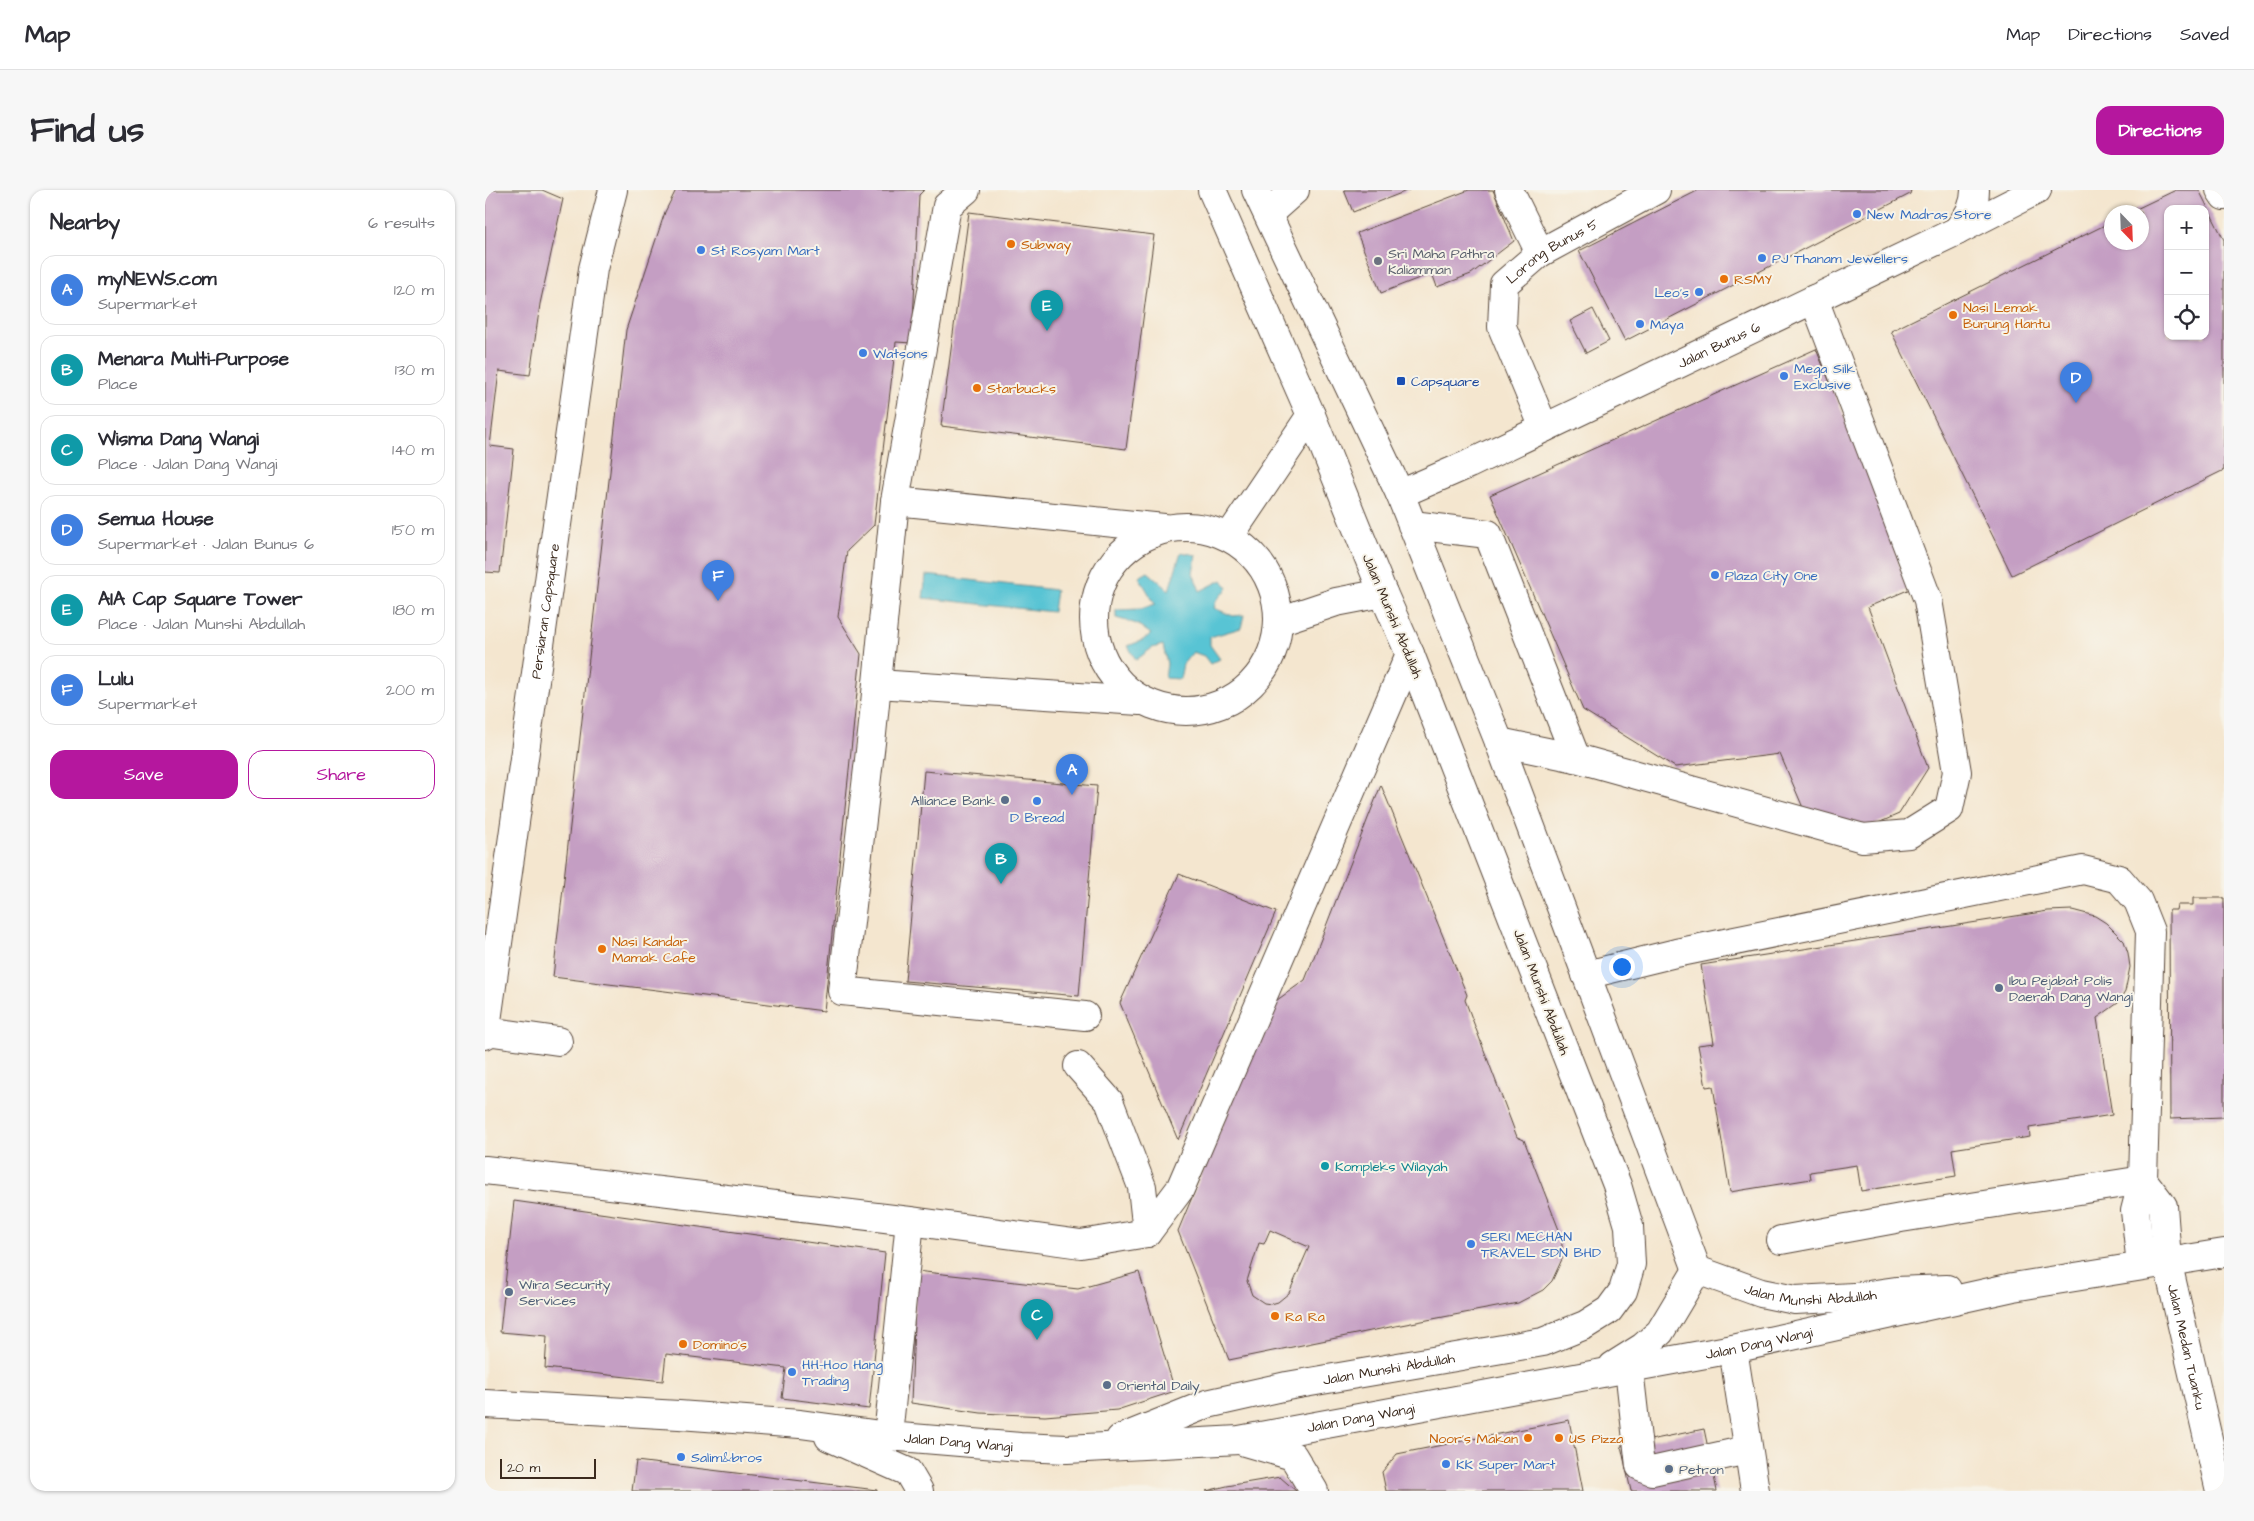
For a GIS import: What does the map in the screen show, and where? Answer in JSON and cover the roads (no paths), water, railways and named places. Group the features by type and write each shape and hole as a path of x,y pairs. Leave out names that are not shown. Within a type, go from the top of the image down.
{"street":[{"name":"Persiaran Capsquare","path":"486,1023 496,893 593,269 613,190"},
{"path":"966,190 947,206 895,501 877,684 842,991 1085,1016"},
{"path":"1256,190 1400,494 1499,742 1697,1270 1660,1332 1643,1348 1598,1374"},
{"path":"1268,214 1295,190"},
{"path":"1509,190 1540,253"},
{"name":"Lorong Bunus 5","path":"1544,428 1502,327 1504,284 1540,253 1656,190"},
{"path":"1957,230 1975,203 1975,190"},
{"path":"1987,190 2029,194"},
{"path":"2220,190 2224,196"},
{"name":"Jalan Munshi Abdullah","path":"1103,1446 1207,1404 1287,1386 1543,1342 1585,1326 1609,1310 1623,1292 1631,1264 1629,1226 1617,1185 1410,654 1383,593 1311,415 1209,191"},
{"name":"Jalan Bunus 6","path":"1400,494 1544,428 2029,194"},
{"path":"1499,742 1577,758 1863,838 1909,834 1949,809 1957,772 1928,600 1814,299"},
{"path":"1229,536 1311,415"},
{"path":"877,684 1140,701 1170,711 1202,711 1232,700 1257,680 1273,652 1279,622 1277,596 1267,572 1250,552 1229,536 1198,527 1167,528 895,501"},
{"path":"1412,526 1487,534 1577,758"},
{"path":"1140,701 1115,680 1099,653 1093,622 1097,590 1113,562 1137,541 1167,528"},
{"path":"1279,622 1336,602 1383,593"},
{"path":"485,1170 910,1220 1081,1244 1147,1233 1180,1189 1410,654"},
{"path":"1586,975 1694,949 2083,870 2119,879 2138,902 2150,931 2143,1180 2135,1211 2141,1265"},
{"path":"486,1023 558,1040"},
{"path":"1078,1066 1109,1101 1142,1187 1147,1233"},
{"path":"1781,1240 1901,1218 2143,1180"},
{"name":"Jalan Medan Tuanku","path":"2143,1180 2163,1206 2167,1260 2220,1491"},
{"path":"888,1436 910,1220"},
{"name":"Jalan Dang Wangi","path":"485,1404 800,1424 888,1436 1067,1449 1239,1440 1733,1349 2013,1287 2167,1260 2224,1253"},
{"name":"Jalan Munshi Abdullah","path":"1697,1270 1761,1293 1795,1300 1854,1297 1896,1291 2013,1287"},
{"path":"1733,1349 1747,1450 1755,1491"},
{"path":"1629,1369 1640,1466 1651,1471 1747,1450"},
{"path":"800,1424 908,1472 919,1491"},
{"path":"1239,1440 1293,1456 1314,1491"}],"water":[{"path":"1181,552 1196,555 1193,573 1200,591 1222,580 1228,588 1216,601 1214,608 1233,616 1244,615 1241,628 1210,637 1210,645 1220,659 1210,664 1204,656 1193,652 1183,664 1180,679 1165,678 1167,664 1163,645 1152,648 1136,660 1128,646 1143,640 1151,634 1137,624 1116,618 1116,610 1141,609 1155,604 1139,577 1148,572 1169,590"},
{"path":"926,575 1056,590 1053,612 923,598"}],"place":[{"name":"New Madras Store","path":"1857,214"},
{"name":"Subway","path":"1011,244"},
{"name":"St Rosyam Mart","path":"701,250"},
{"name":"PJ Thanam Jewellers","path":"1762,258"},
{"name":"Sri Maha Pathra Kaliamman","path":"1378,261"},
{"name":"RSMY","path":"1724,279"},
{"name":"Leo's","path":"1699,292"},
{"name":"Nasi Lemak Burung Hantu","path":"1953,315"},
{"name":"Maya","path":"1640,324"},
{"name":"AIA Cap Square Tower","path":"1047,331"},
{"name":"Watsons","path":"863,353"},
{"name":"Mega Silk Exclusive","path":"1784,376"},
{"name":"Capsquare","path":"1401,381"},
{"name":"Starbucks","path":"977,388"},
{"name":"Semua House","path":"2076,403"},
{"name":"Plaza City One","path":"1715,575"},
{"name":"Lulu","path":"718,601"},
{"name":"myNEWS.com","path":"1072,795"},
{"name":"Alliance Bank","path":"1005,800"},
{"name":"D Bread","path":"1037,801"},
{"name":"Menara Multi-Purpose","path":"1001,884"},
{"name":"Nasi Kandar Mamak Cafe","path":"602,949"},
{"name":"Ibu Pejabat Polis Daerah Dang Wangi","path":"1999,988"},
{"name":"Kompleks Wilayah","path":"1325,1166"},
{"name":"SERI MECHAN TRAVEL SDN BHD","path":"1471,1244"},
{"name":"Wira Security Services","path":"509,1292"},
{"name":"Ra Ra","path":"1275,1316"},
{"name":"Wisma Dang Wangi","path":"1037,1340"},
{"name":"Domino's","path":"683,1344"},
{"name":"HH-Hoo Hang Trading","path":"792,1372"},
{"name":"Oriental Daily","path":"1107,1385"},
{"name":"Noor’s Makan","path":"1528,1438"},
{"name":"US Pizza","path":"1559,1438"},
{"name":"Salim&bros","path":"681,1457"},
{"name":"KK Super Mart","path":"1446,1464"},
{"name":"Petron","path":"1669,1469"}]}
